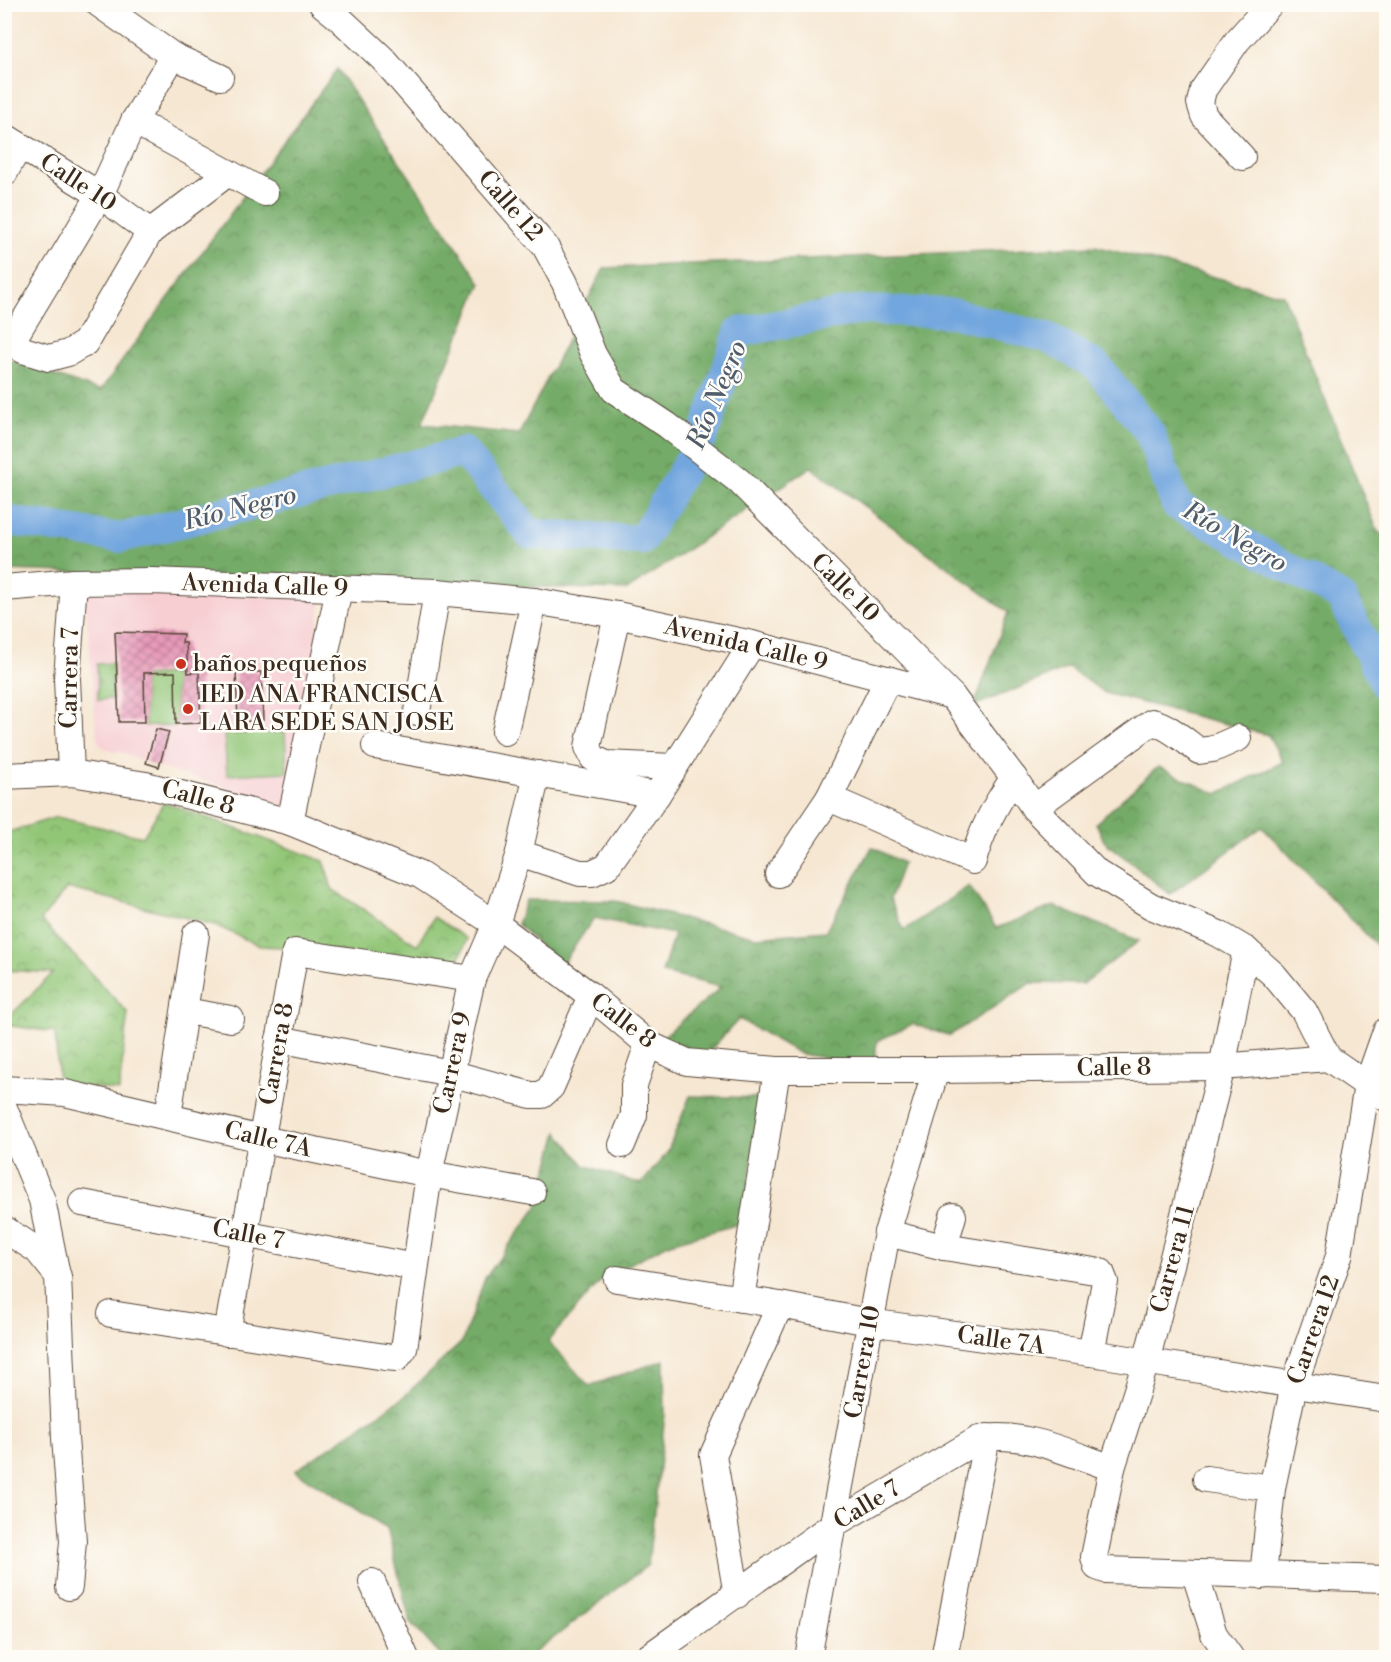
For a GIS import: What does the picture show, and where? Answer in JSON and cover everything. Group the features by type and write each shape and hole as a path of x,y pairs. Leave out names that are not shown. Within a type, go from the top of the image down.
{"street":[{"path":"99,4 173,56 220,77"},
{"name":"Calle 12","path":"322,4 338,16 383,59 544,246 565,283 593,354 614,390 667,425 739,481"},
{"path":"1242,158 1204,116 1200,103 1203,90 1237,41 1270,4"},
{"path":"173,56 134,121 100,195 15,336 13,342 17,347 49,358 68,353 85,343 150,232 228,173"},
{"path":"134,121 266,193"},
{"path":"4,174 12,141"},
{"name":"Calle 10","path":"12,141 100,195 150,232"},
{"name":"Calle 10","path":"739,481 952,696"},
{"name":"Avenida Calle 9","path":"4,588 74,582 152,581 437,592 534,601 617,615 752,644 952,696"},
{"name":"Carrera 7","path":"71,773 67,678 74,582"},
{"path":"290,822 339,589"},
{"path":"417,712 437,592"},
{"path":"505,732 534,601"},
{"path":"617,615 588,747 593,758 606,764 674,767"},
{"path":"519,853 580,873 592,873 607,866 657,795 752,644"},
{"path":"778,874 829,798 888,679"},
{"path":"952,696 1034,808 1097,873 1151,906 1219,934 1245,950 1274,975 1304,1011 1328,1058 1377,1091"},
{"path":"1034,808 1152,722 1171,731 1199,751 1213,749 1238,738"},
{"path":"375,746 657,795"},
{"name":"Calle 8","path":"4,776 71,773 146,785 290,822 420,875 496,924 591,996 648,1044 687,1062 777,1070 936,1070 1222,1067 1328,1058"},
{"name":"Carrera 9","path":"227,1333 397,1358 404,1349 429,1174 450,1073 472,979 496,924 519,853 537,774"},
{"path":"829,798 972,861 996,803 1014,778"},
{"path":"168,1116 195,934"},
{"name":"Carrera 11","path":"1195,1574 1105,1570 1097,1567 1094,1557 1112,1468 1146,1362 1222,1067 1245,950"},
{"name":"Carrera 8","path":"227,1333 295,952 472,979"},
{"path":"279,1039 450,1073 531,1095 542,1095 551,1087 591,996"},
{"path":"185,1011 231,1019"},
{"name":"Carrera 12","path":"1263,1576 1272,1488 1294,1385 1340,1256 1377,1091 1386,1030"},
{"path":"622,1145 634,1114 634,1085 648,1044"},
{"path":"741,1299 777,1070"},
{"name":"Carrera 10","path":"808,1658 887,1233 936,1070"},
{"name":"Calle 7A","path":"4,1089 65,1093 262,1139 429,1174 532,1192"},
{"path":"4,1108 42,1200 58,1276 65,1438 73,1542 69,1587"},
{"name":"Calle 7","path":"82,1203 415,1267"},
{"path":"944,1246 953,1216"},
{"path":"4,1229 37,1250 58,1276"},
{"path":"887,1233 944,1246 1101,1272 1105,1282 1091,1353"},
{"name":"Calle 7A","path":"617,1279 780,1305 869,1323 1091,1353 1386,1399"},
{"path":"737,1595 713,1455 780,1305"},
{"path":"111,1314 227,1333"},
{"name":"Calle 7","path":"647,1658 834,1524 979,1439 995,1436 1018,1437 1112,1468"},
{"path":"944,1658 987,1437"},
{"path":"1206,1479 1272,1488"},
{"path":"1231,1658 1214,1634 1195,1574 1386,1579"},
{"path":"372,1582 406,1658"}],"shaded area":[{"path":"90,590 321,599 311,688 286,806 152,765 120,752 112,752 100,745 97,738 85,593"}],"green space":[{"path":"337,69 481,283 422,424 519,434 604,268 1095,246 1283,295 1378,532 1386,536 1386,955 1262,827 1170,894 1104,841 1096,823 1158,767 1217,794 1283,762 1268,735 1105,693 1068,668 974,706 1008,612 811,467 627,590 5,570 5,358 100,391"},
{"path":"113,663 112,699 98,700 97,664"},
{"path":"175,674 176,726 145,726 144,676"},
{"path":"285,732 287,772 227,775 224,734"},
{"path":"164,802 324,861 332,889 417,945 434,917 467,939 454,973 322,949 260,946 215,925 67,888 41,920 128,1013 119,1091 59,1083 55,1032 5,1025 5,1021 53,973 5,970 5,833 57,817 143,837"},
{"path":"872,847 903,863 890,899 904,930 969,886 996,928 1054,906 1139,941 1083,984 1031,983 949,1036 913,1024 877,1041 874,1066 800,1054 739,1019 705,1056 656,1043 721,987 662,973 674,934 594,918 561,966 517,924 526,900 616,901 756,937 826,931"},
{"path":"690,1096 761,1098 743,1223 670,1243 604,1277 548,1341 589,1386 664,1360 665,1414 648,1565 529,1657 442,1657 410,1622 387,1528 295,1471 401,1399 462,1342 485,1278 537,1207 558,1132 584,1165 641,1184 667,1153"}],"building":[{"path":"115,632 183,634 182,643 186,643 188,673 199,672 201,723 176,724 175,672 144,673 145,722 119,722"},
{"name":"IED ANA FRANCISCA LARA SEDE SAN JOSE","path":"236,672 261,672 263,720 238,722"},
{"path":"156,729 169,732 159,767 146,763"}],"waterway":[{"name":"Río Negro","path":"4,520 120,538 464,452 530,534 642,540 703,437 739,332 859,310 953,313 1048,338 1097,366 1150,433 1176,505 1341,597 1386,686"}],"place":[{"name":"baños pequeños","path":"181,664"},
{"name":"IED ANA FRANCISCA LARA SEDE SAN JOSE","path":"188,709"}]}
